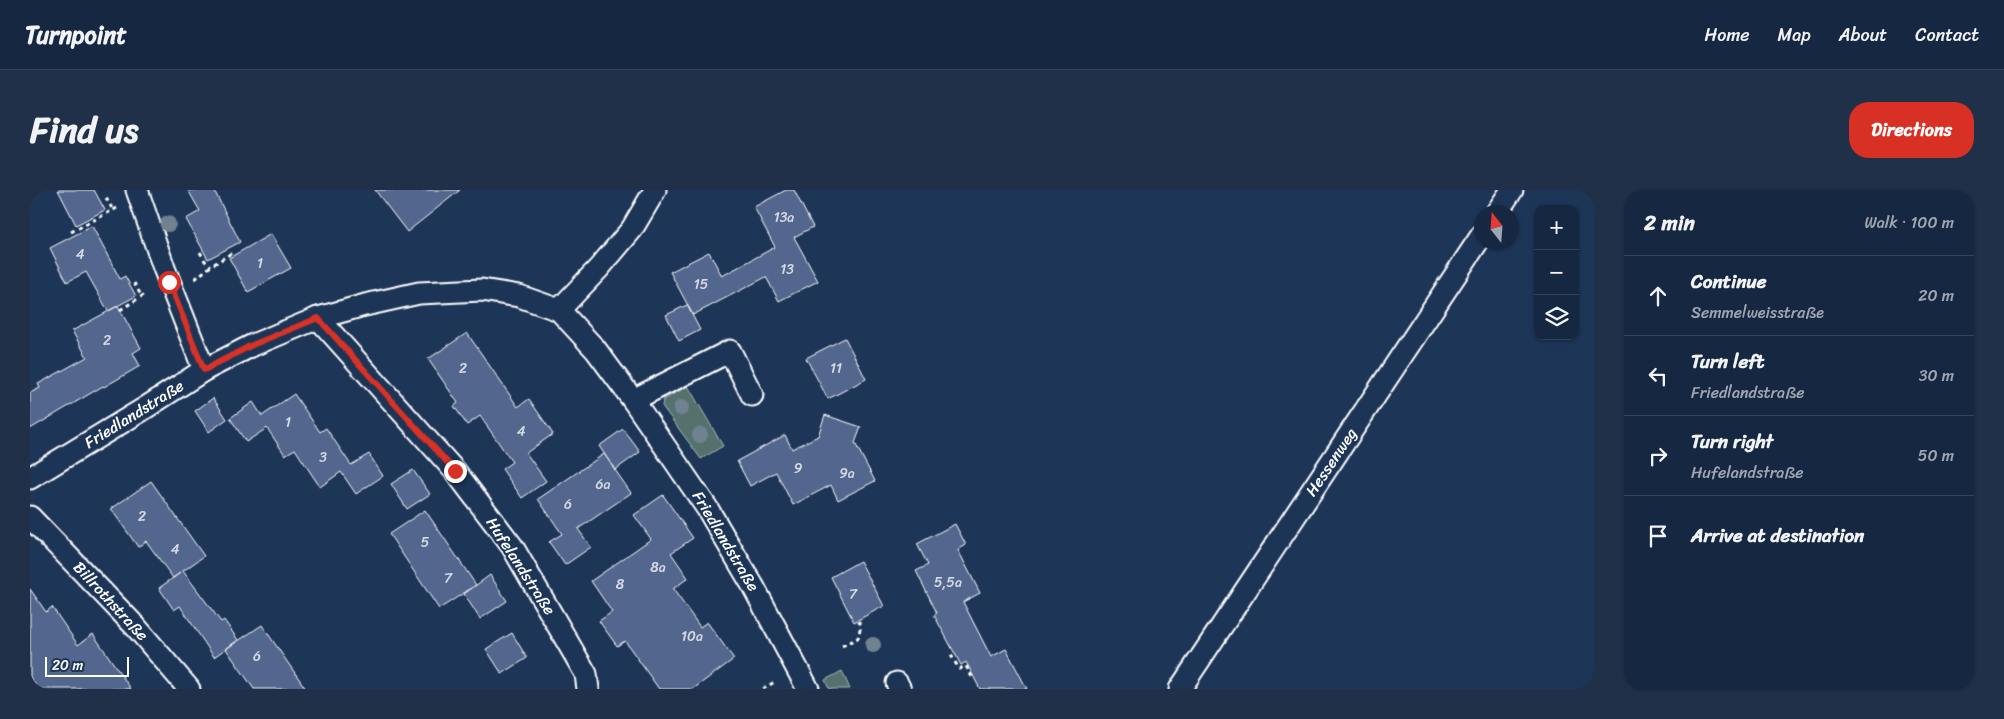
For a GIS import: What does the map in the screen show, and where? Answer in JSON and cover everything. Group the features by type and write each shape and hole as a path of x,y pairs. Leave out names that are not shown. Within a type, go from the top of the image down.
{"street":[{"path":"559,310 599,268 632,229 655,190"},
{"path":"1502,205 1512,190"},
{"path":"139,194 171,286 204,370"},
{"name":"Hessenweg","path":"1180,689 1474,247"},
{"name":"Friedlandstraße","path":"30,478 204,370 252,345 318,318 418,293 482,290 519,296 559,310 596,350 633,400 707,508 753,586 808,689"},
{"name":"Hufelandstraße","path":"318,318 455,471 512,546 586,674 588,689"},
{"path":"633,400 730,350 752,395"},
{"name":"Billrothstraße","path":"30,517 136,627 189,689"}],"path":[{"path":"71,232 125,204 139,194"},
{"path":"106,198 112,210"},
{"path":"200,252 205,261 211,266"},
{"path":"120,310 156,288 188,284 211,266 230,254 232,256"},
{"path":"134,283 142,297"},
{"path":"842,646 858,638 861,625 858,620"},
{"path":"951,655 959,669 966,666 972,677 974,676"}],"green space":[{"path":"688,386 723,446 701,459 662,406 663,400"},
{"path":"842,671 850,689 829,689 825,680"}],"building":[{"path":"58,190 94,190 105,210 76,225"},
{"path":"188,190 214,190 240,242 208,259 186,219 200,211"},
{"path":"375,190 460,190 407,232"},
{"path":"786,190 794,190 813,227 794,237 818,281 779,301 766,277 693,315 670,272 709,252 722,276 775,247 754,207"},
{"path":"92,226 120,279 125,276 136,296 108,311 86,272 67,282 50,248"},
{"path":"271,234 291,268 248,292 229,258"},
{"path":"687,305 700,330 679,341 666,315"},
{"path":"118,306 141,348 133,353 140,366 30,429 30,393 40,388 38,384 87,357 72,331"},
{"path":"467,333 518,407 529,399 553,434 526,453 546,481 522,498 502,469 512,462 480,416 467,425 454,406 458,403 428,359"},
{"path":"845,338 866,379 828,399 806,358"},
{"path":"294,394 320,432 326,428 351,465 369,454 383,476 356,494 341,472 320,487 295,449 285,455 267,428 246,442 230,418 253,402 262,416"},
{"path":"213,398 227,419 209,432 195,411"},
{"path":"825,415 861,427 855,443 875,481 838,500 831,485 793,505 776,472 750,486 737,461 785,435 792,449 818,436"},
{"path":"623,429 640,452 615,470 599,446"},
{"path":"604,454 631,493 578,529 591,547 565,565 549,542 562,534 538,499"},
{"path":"413,470 430,494 407,509 391,484"},
{"path":"151,481 204,556 183,571 221,622 224,620 238,640 214,657 180,606 174,610 159,588 173,578 146,541 138,547 111,509"},
{"path":"663,495 693,538 671,553 688,578 673,589 700,627 707,622 734,659 693,689 659,689 625,641 617,646 599,621 612,612 591,581 651,539 634,515"},
{"path":"425,510 476,585 439,609 389,534"},
{"path":"955,524 966,545 958,550 980,593 963,602 991,657 1006,649 1027,689 980,689 966,662 961,665 934,615 937,613 916,571 928,565 917,544"},
{"path":"860,561 884,606 854,622 831,577"},
{"path":"490,575 507,601 480,619 464,594"},
{"path":"30,589 46,612 52,607 78,645 93,634 131,689 38,689 30,677"},
{"path":"262,625 306,689 254,689 226,649"},
{"path":"512,633 527,658 502,674 486,649"}],"route":[{"path":"169,282 204,370 252,345 318,318 455,471"}]}
